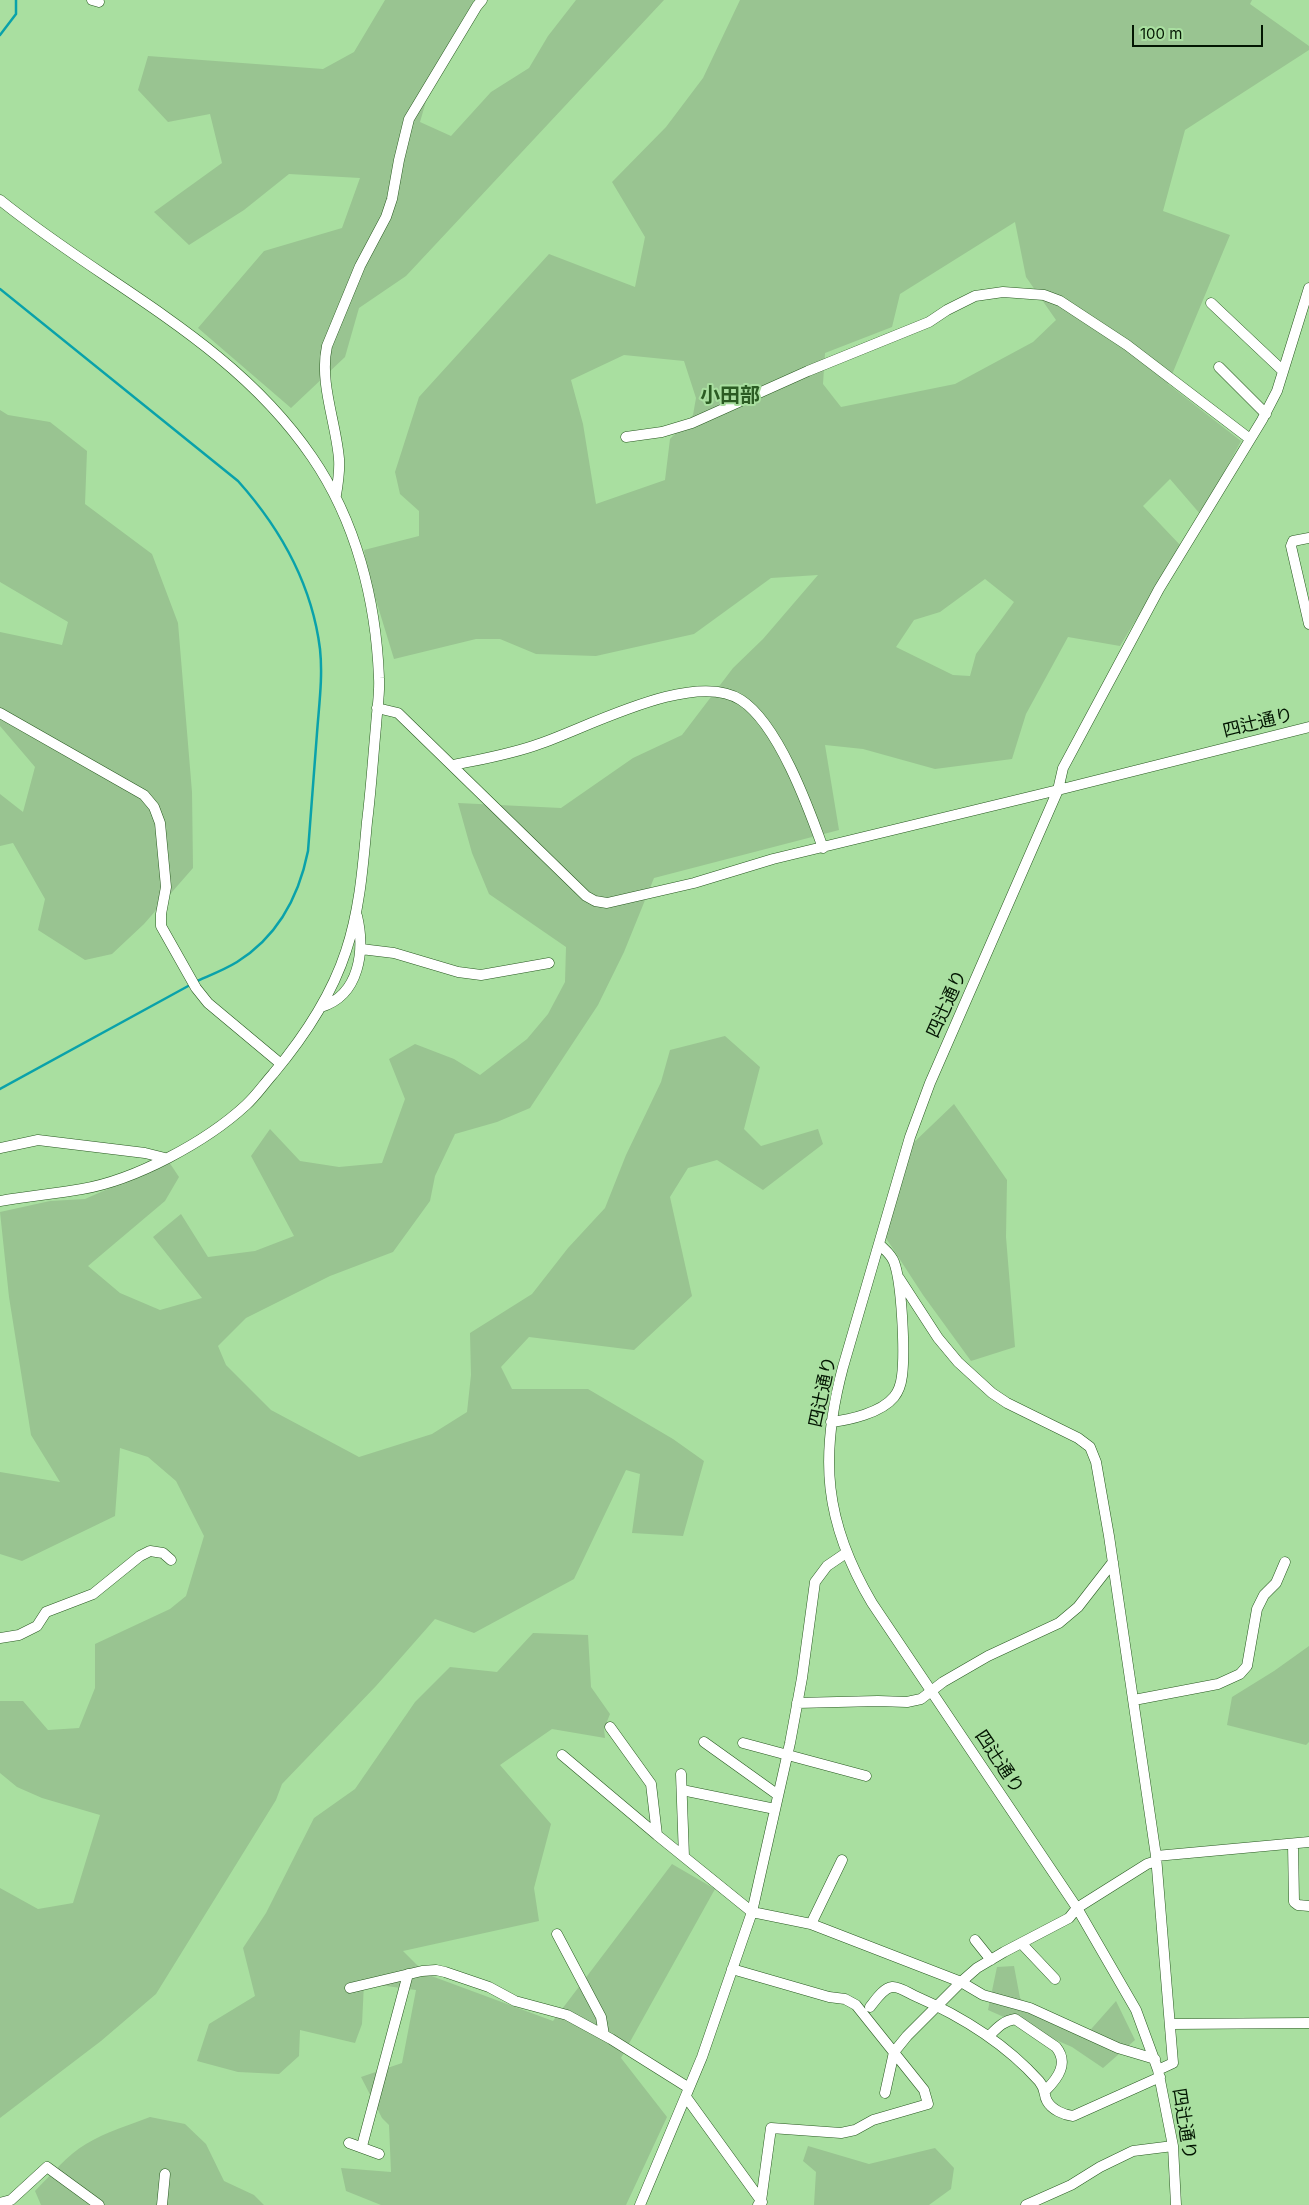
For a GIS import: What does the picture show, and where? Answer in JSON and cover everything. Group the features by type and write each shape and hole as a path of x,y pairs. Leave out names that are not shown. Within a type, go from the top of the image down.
{"street":[{"path":"336,494 339,460 326,381 325,358 327,346 360,266 386,217 392,199 398,160 409,119 482,0"},
{"path":"0,200 58,244 176,324 232,366 285,420 312,456 336,494 362,563 369,596 380,680 371,789 356,915 346,952 321,1007 302,1038 240,1110 207,1135 165,1158 105,1184 0,1201"},
{"path":"377,708 398,713 454,765 537,850 586,896 596,901 607,903 694,883 773,859 1058,790 1063,768 1159,589 1266,414 1277,391 1309,288"},
{"path":"626,437 662,432 692,423 824,365 929,322 947,310 975,296 1003,292 1044,295 1060,301 1127,345 1250,439"},
{"path":"1211,303 1283,370"},
{"path":"1219,367 1266,414"},
{"path":"1309,538 1292,542 1291,546 1308,611 1309,624"},
{"path":"454,765 539,744 618,711 648,702 710,690 728,693 742,700 764,721 782,752 823,848"},
{"path":"0,713 144,796 154,807 160,823 166,886 161,926 196,988 208,1003 281,1064"},
{"name":"四辻通り","path":"1176,2205 1174,2146 1155,2059 1136,2010 1077,1908 872,1603 856,1575 846,1553 828,1476 831,1422 841,1376 910,1137 930,1083 1058,790 1309,727"},
{"path":"321,1007 333,1004 358,970 361,934 356,915"},
{"path":"360,949 394,953 458,972 481,975 549,962"},
{"path":"0,1148 38,1140 145,1153 165,1158"},
{"path":"870,2007 885,1989 894,1987 937,2005 988,2036 1038,2080 1046,2090 1047,2101 1065,2115 1073,2116 1159,2074 1173,2063 1156,1859 1134,1700 1096,1462 1090,1447 1064,1429 1029,1415 992,1393 958,1362 938,1338 899,1278 890,1253 879,1244"},
{"path":"831,1422 852,1420 880,1407 893,1398 900,1387 902,1359 899,1278"},
{"path":"0,1638 19,1635 36,1626 46,1612 93,1594 140,1556 150,1551 162,1553 172,1560"},
{"path":"640,2205 688,2093 752,1912 797,1703 815,1582 827,1566 846,1553"},
{"path":"797,1703 907,1702 921,1698 988,1656 1059,1623 1078,1607 1113,1562"},
{"path":"1134,1700 1218,1684 1240,1674 1248,1666 1257,1609 1264,1595 1276,1583 1285,1562"},
{"path":"610,1727 651,1784 657,1835"},
{"path":"704,1742 778,1795"},
{"path":"743,1743 866,1776"},
{"path":"562,1755 752,1912 811,1924 961,1982 983,1995 1030,2008 1118,2048 1155,2059"},
{"path":"681,1774 684,1856"},
{"path":"682,1790 775,1809"},
{"path":"885,2093 894,2052 937,2005 977,1968 1069,1918 1077,1908 1147,1864 1156,1859 1309,1842"},
{"path":"1294,1844 1294,1902 1298,1905 1309,1906"},
{"path":"811,1924 842,1860"},
{"path":"558,1934 601,2017 604,2035"},
{"path":"975,1940 991,1960"},
{"path":"1021,1943 1055,1979"},
{"path":"732,1969 829,1997 845,1999 856,2005 924,2090 928,2104 873,2120 855,2130 841,2133 771,2128 761,2204"},
{"path":"350,1988 408,1974 436,1970 489,1987 515,2001 567,2015 604,2035 688,2093 761,2204"},
{"path":"362,2146 408,1974"},
{"path":"988,2036 1000,2025 1008,2020 1015,2019 1056,2046 1060,2052 1062,2063 1059,2076 1046,2090"},
{"path":"1171,2024 1309,2023"},
{"path":"349,2143 362,2146 379,2154"},
{"path":"1026,2205 1036,2203 1133,2151 1174,2146"},
{"path":"0,2204 11,2200 47,2167 99,2205"},
{"path":"162,2205 165,2174"}],"green space":[{"path":"385,0 474,0 437,63 420,122 451,136 491,92 529,68 548,36 576,0 664,0 406,276 359,308 345,357 291,408 198,328 264,251 342,228 360,178 289,174 244,210 189,245 154,212 222,163 210,114 168,122 138,90 148,56 323,69 354,52"},
{"path":"740,0 1252,0 1250,4 1309,46 1309,50 1185,130 1163,211 1230,235 1168,384 1241,441 1201,515 1170,479 1143,506 1181,546 1120,646 1068,637 1026,714 1012,759 935,769 863,749 825,745 839,830 654,878 624,952 598,1005 530,1108 497,1122 455,1134 435,1176 430,1201 393,1252 330,1276 246,1318 218,1346 226,1365 271,1410 359,1457 432,1434 467,1412 471,1375 470,1333 532,1294 568,1248 605,1208 626,1155 661,1082 670,1050 725,1036 760,1067 744,1129 761,1146 818,1129 823,1144 763,1190 717,1160 688,1168 670,1197 692,1296 634,1350 529,1337 501,1367 512,1389 588,1389 673,1439 704,1461 683,1536 632,1533 640,1474 626,1470 574,1579 474,1633 435,1619 376,1686 282,1784 276,1800 156,1994 101,2041 0,2118 0,1888 38,1909 73,1903 100,1815 42,1798 17,1787 0,1773 0,1701 23,1701 48,1730 79,1728 95,1688 95,1644 170,1609 186,1596 204,1536 176,1481 148,1457 120,1448 115,1516 22,1561 0,1554 0,1472 60,1482 31,1435 9,1297 0,1212 50,1201 85,1199 169,1162 179,1177 165,1201 88,1266 120,1293 160,1310 202,1298 153,1237 181,1214 208,1257 255,1251 294,1236 251,1156 270,1129 300,1161 339,1167 382,1163 405,1099 389,1059 415,1044 454,1059 480,1075 527,1039 548,1014 565,982 566,947 489,894 472,853 458,803 561,808 633,758 682,735 733,668 763,639 818,575 771,578 694,634 596,656 536,654 500,639 476,639 394,659 368,574 364,550 419,536 419,511 400,494 395,472 419,397 549,254 635,287 645,237 612,182 666,127 703,78","holes":["1015,222 1026,277 1056,320 1033,342 955,384 841,407 823,384 825,353 892,327 900,294","624,355 684,361 696,398 693,415 670,439 665,480 596,504 583,424 571,380","985,579 1014,602 976,654 970,676 953,675 896,647 914,620 940,612"]},
{"path":"0,410 8,415 50,422 87,451 85,504 152,554 178,623 192,792 193,868 144,924 112,954 85,960 38,930 45,899 13,843 0,846 0,794 23,812 35,767 0,726 0,632 62,645 68,622 0,582"},
{"path":"954,1104 1007,1180 1006,1237 1015,1347 971,1361 923,1295 884,1235 908,1148"},
{"path":"533,1633 588,1635 591,1687 610,1714 604,1729 605,1738 552,1729 500,1765 551,1824 534,1888 539,1921 403,1951 426,1974 553,2021 672,1864 715,1889 621,2058 667,2117 626,2205 381,2205 346,2191 341,2168 391,2172 389,2125 382,2118 361,2077 402,2063 416,1990 364,1983 362,2024 355,2043 300,2030 299,2056 279,2074 238,2072 197,2061 209,2024 255,1996 243,1948 266,1913 314,1818 355,1789 415,1702 450,1667 497,1672"},
{"path":"1309,1646 1309,1742 1306,1745 1227,1725 1232,1697 1274,1671"},
{"path":"1014,1966 1020,1998 1041,2017 1085,2036 1116,2001 1135,2040 1103,2068 1072,2047 988,2010 997,1967"},
{"path":"150,2117 185,2124 206,2144 224,2181 254,2195 264,2205 41,2205 35,2191 72,2154 101,2136"},
{"path":"808,2146 869,2164 935,2148 954,2168 951,2189 929,2205 814,2205 816,2172 803,2161"}],"waterway":[{"path":"0,35 16,14 16,0"},
{"path":"0,289 238,481 280,538 302,580 310,602 320,649 321,680 308,851 304,868 299,884 284,914 264,940 237,962 195,982"},
{"path":"0,1089 190,985"}],"district":[{"name":"小田部","path":"730,396"}]}
